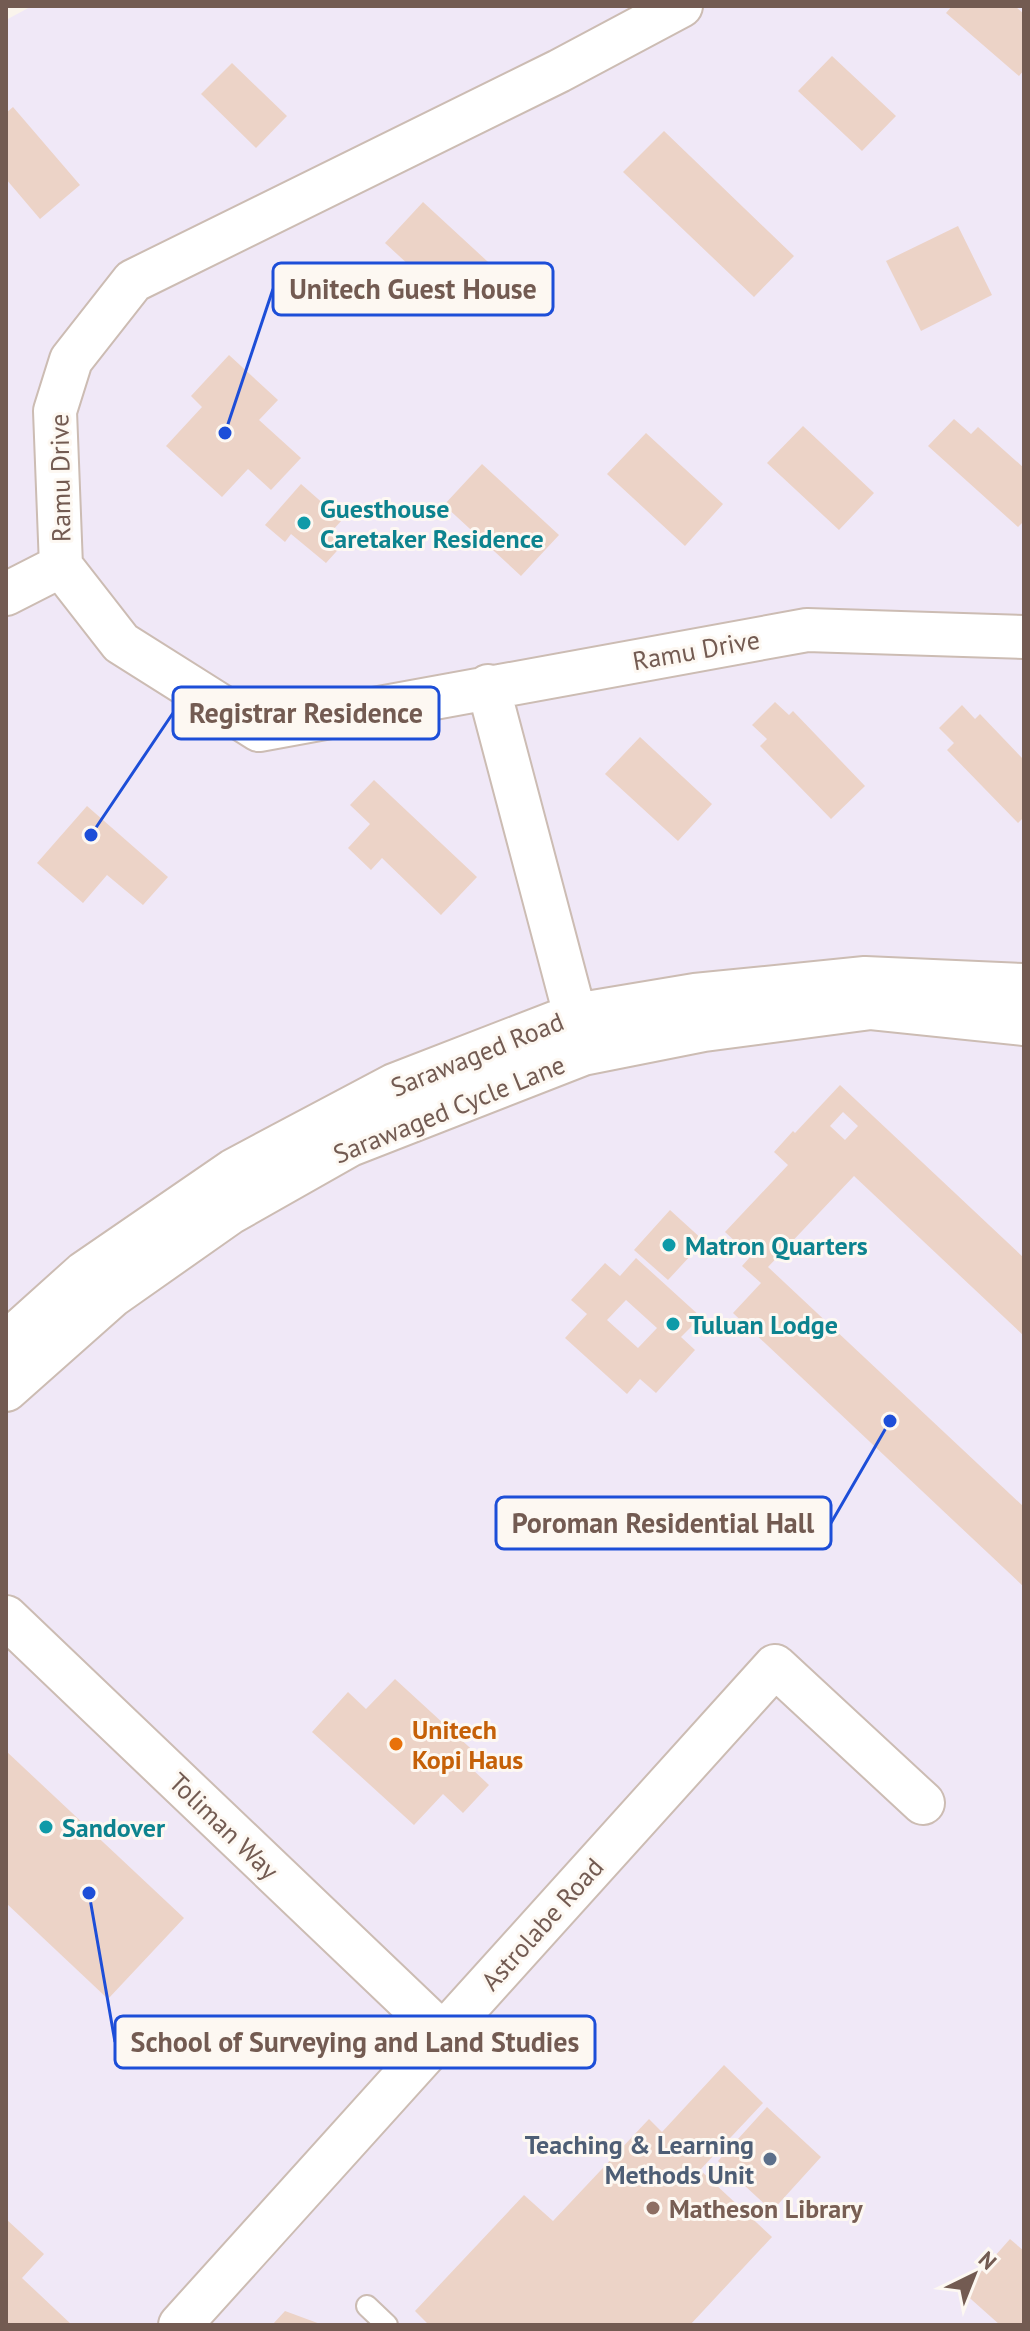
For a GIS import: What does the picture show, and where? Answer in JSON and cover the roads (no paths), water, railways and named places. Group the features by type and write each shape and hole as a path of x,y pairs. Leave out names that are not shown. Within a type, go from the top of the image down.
{"street":[{"name":"Ramu Drive","path":"681,6 559,71 133,281 71,360 55,411 61,566 121,643 259,730 807,630 1024,637"},
{"path":"6,594 61,566"},
{"path":"488,686 579,1034"},
{"name":"Sarawaged Road","path":"6,1343 84,1273 234,1170 394,1085 579,1034 695,995 865,978 1024,985"},
{"name":"Sarawaged Cycle Lane","path":"6,1390 112,1296 230,1213 350,1145 579,1034 704,1030 871,1008 1024,1024"},
{"name":"Toliman Way","path":"6,1617 443,2034"},
{"name":"Astrolabe Road","path":"180,2325 775,1666 923,1803"}],"lane":[{"path":"367,2306 387,2325"}],"place":[{"name":"Unitech Guest House","path":"225,433"},
{"name":"Guesthouse Caretaker Residence","path":"304,523"},
{"name":"Registrar Residence","path":"91,835"},
{"name":"Matron Quarters","path":"669,1245"},
{"name":"Tuluan Lodge","path":"673,1324"},
{"name":"Poroman Residential Hall","path":"890,1421"},
{"name":"Unitech Kopi Haus","path":"396,1744"},
{"name":"Sandover","path":"46,1827"},
{"name":"School of Surveying and Land Studies","path":"89,1893"},
{"name":"Teaching & Learning Methods Unit","path":"770,2159"},
{"name":"Matheson Library","path":"653,2208"}]}
